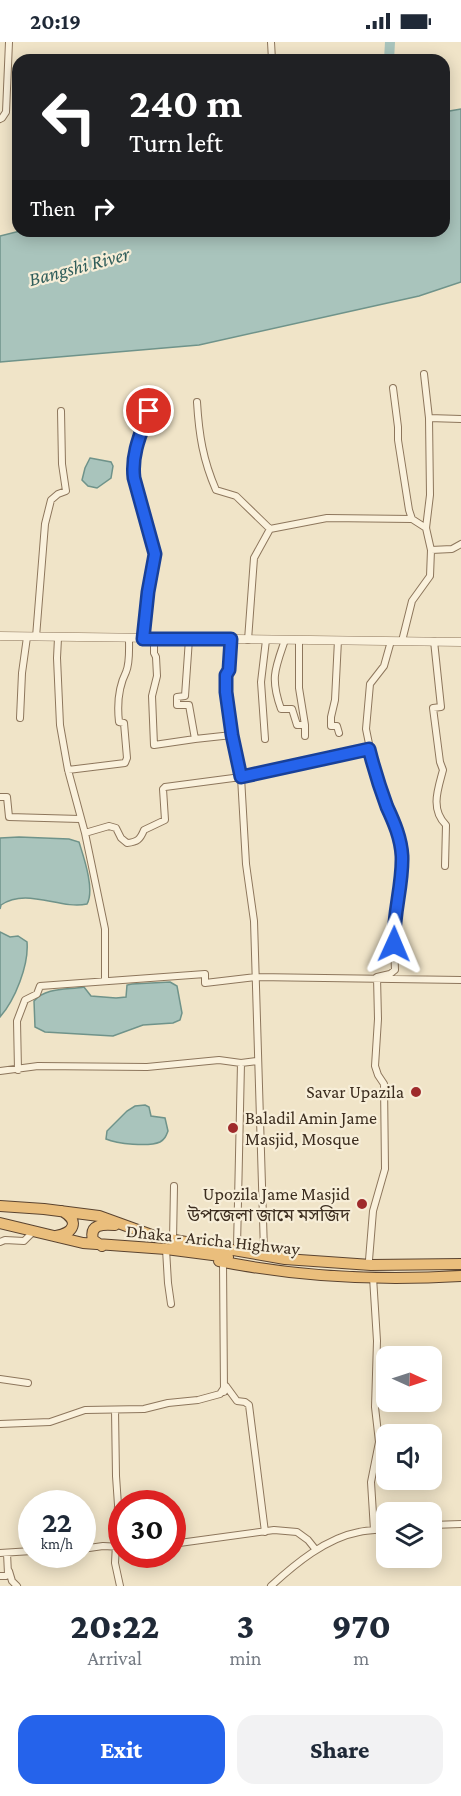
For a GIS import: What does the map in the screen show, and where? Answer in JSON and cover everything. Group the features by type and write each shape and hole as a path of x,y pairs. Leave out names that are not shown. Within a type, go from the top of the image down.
{"highway":[{"name":"Dhaka - Aricha Highway","path":"0,1206 99,1216 173,1247 319,1268 371,1271 461,1270"},
{"path":"51,1236 62,1235 72,1230 73,1220 62,1211"},
{"name":"Dhaka - Aricha Highway","path":"0,1223 102,1246 197,1245 301,1261 392,1266 461,1264"},
{"path":"102,1246 93,1240 92,1235 97,1226 130,1228"},
{"path":"197,1245 209,1243 264,1251 369,1260 461,1258"},
{"path":"173,1247 223,1262 310,1274 373,1277 461,1276"}],"street":[{"path":"0,118 6,112 9,42"},
{"path":"402,641 412,601 430,576 431,550 426,528 430,495 429,418 424,374"},
{"path":"393,388 398,440 412,519"},
{"path":"143,639 155,554 132,466 149,411 148,392"},
{"path":"196,402 205,466 216,490 236,496 270,529"},
{"path":"20,718 22,673 31,637 45,524 51,500 66,490 62,464 61,411"},
{"path":"429,418 461,419"},
{"path":"248,640 254,558 270,529 327,518 412,519 426,528"},
{"path":"431,550 452,549 461,544"},
{"path":"0,636 461,642"},
{"path":"58,638 60,725 68,770 85,833 105,929 105,981"},
{"path":"68,770 125,763 127,758 124,723 118,722 117,703 122,676 126,672 129,639"},
{"path":"154,639 157,676 152,703 154,745 232,735"},
{"path":"189,639 185,696 177,697 177,705 189,705 195,739"},
{"path":"231,639 226,682 232,735 241,777 246,864 254,921 264,1251"},
{"path":"265,739 261,682 266,640"},
{"path":"285,640 274,672 276,696 281,709 292,709 297,725 305,725"},
{"path":"299,640 299,688 305,736"},
{"path":"339,640 331,726 337,726 339,733"},
{"path":"377,977 390,974 395,970 393,924 402,874 402,853 396,825 375,773 366,729 370,684 384,666 391,641"},
{"path":"434,641 441,707 433,708 440,762 444,770 436,797 440,819 446,825 445,866"},
{"path":"85,833 109,826 116,828 121,838 127,843 136,842 141,838 144,830 165,820 163,789 165,787 241,777 369,749"},
{"path":"0,797 7,797 9,817 80,819"},
{"path":"18,1070 17,1021 25,1000 37,994 40,986 205,974 205,983 256,977 461,980"},
{"path":"369,1260 373,1211 385,1169 384,1084 375,1066 377,977"},
{"path":"0,1071 38,1066 147,1067 219,1060 241,1063 257,1061"},
{"path":"237,1247 241,1063"},
{"path":"171,1304 168,1282 173,1247 174,1186"},
{"path":"0,1242 24,1241 33,1232"},
{"path":"223,1262 224,1392 226,1386"},
{"path":"271,1586 316,1550 358,1532 374,1530 372,1482 379,1442 375,1407 377,1341 373,1277"},
{"path":"0,1379 28,1383"},
{"path":"0,1424 50,1422 85,1410 144,1409 168,1402 198,1400 220,1394 226,1386"},
{"path":"226,1386 237,1401 249,1405 265,1532"},
{"path":"115,1410 117,1490"},
{"path":"442,1525 461,1524"},
{"path":"186,1542 265,1532 297,1532 316,1550"},
{"path":"4,1553 12,1581 16,1586"},
{"path":"116,1568 120,1586"},
{"path":"0,1576 6,1576 9,1569"}],"water":[{"name":"Bangshi River","path":"461,109 461,282 419,296 199,345 0,362 0,236 12,233 12,237 450,237 450,111"},
{"path":"90,458 111,462 113,466 111,478 97,488 88,486 82,480"},
{"path":"0,838 69,839 79,842 89,882 90,891 87,904 66,904 22,898 1,905 0,909"},
{"path":"0,932 10,937 18,936 27,942 27,951 20,982 0,1017"},
{"path":"170,982 177,986 182,1013 180,1020 173,1023 143,1025 113,1036 45,1032 35,1027 34,1001 51,991 84,987 91,996 116,998 126,997 127,985"},
{"path":"135,1106 149,1107 151,1116 165,1118 168,1131 163,1140 155,1144 141,1145 106,1139 107,1131 127,1111"}],"waterway":[{"path":"389,54 390,42"}],"place":[{"name":"Savar Upazila","path":"416,1092"},
{"name":"Baladil Amin Jame Masjid, Mosque","path":"233,1128"},
{"name":"Upozila Jame Masjid উপজেলা জামে মসজিদ","path":"362,1204"}],"route":[{"path":"149,411 132,466 155,554 148,592 147,615 142,632 143,639 231,639 226,692 241,777 369,749 375,773 396,825 402,853 402,874 393,924 394,944"}]}
